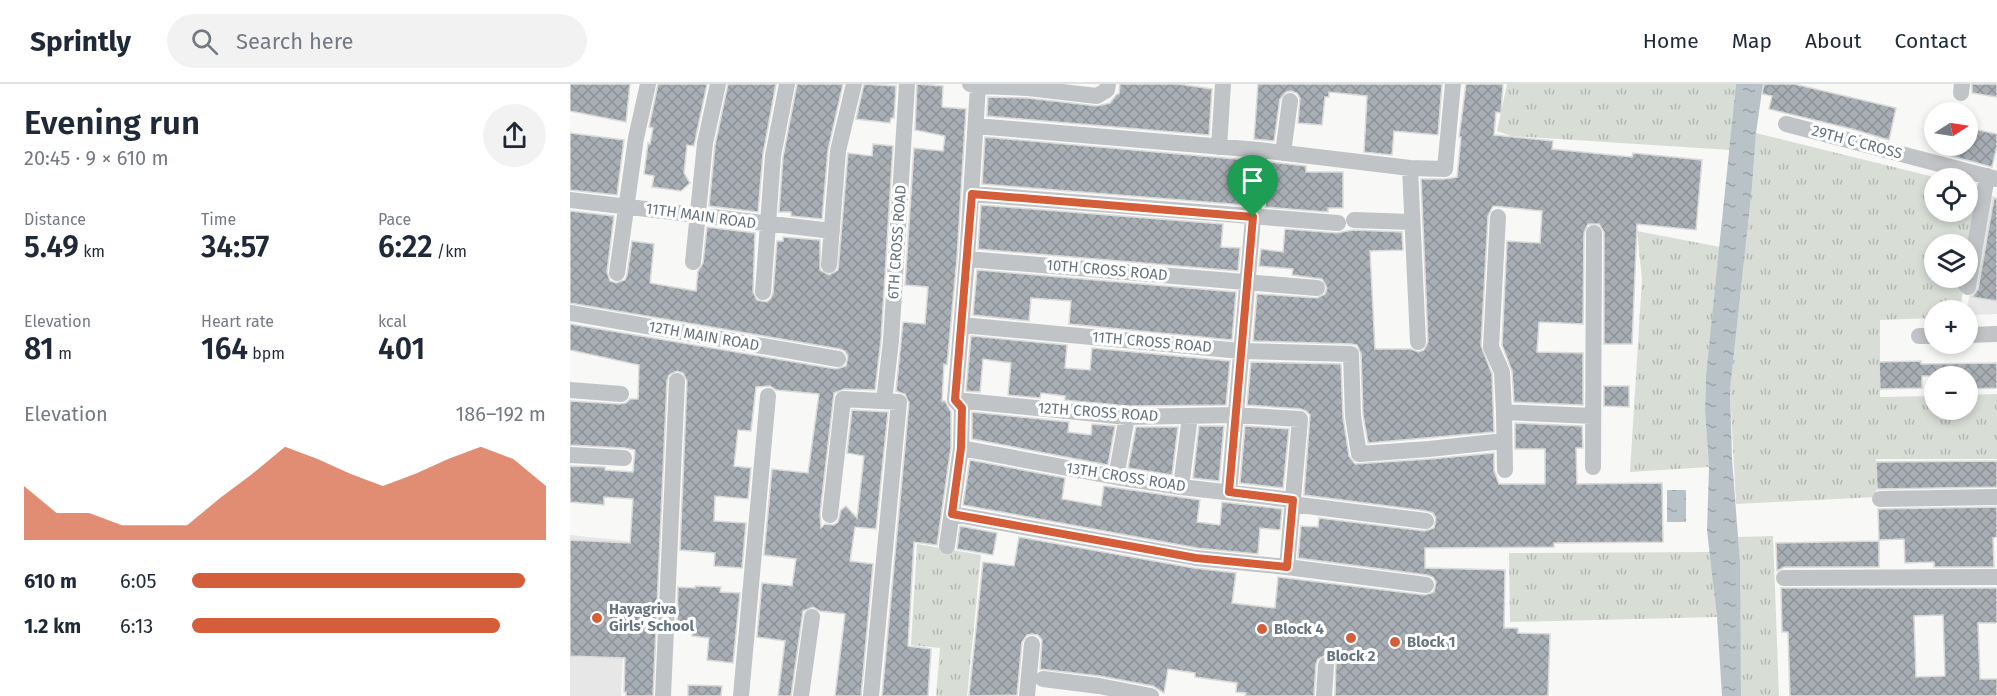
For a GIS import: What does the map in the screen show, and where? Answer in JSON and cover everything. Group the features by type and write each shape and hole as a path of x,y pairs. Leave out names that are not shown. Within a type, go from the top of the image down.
{"street":[{"path":"617,273 636,138 648,84"},
{"path":"693,262 705,143 718,84"},
{"path":"763,292 773,156 787,84"},
{"path":"829,266 838,151 854,84"},
{"name":"6TH CROSS ROAD","path":"884,401 891,341 907,84"},
{"path":"947,546 961,448 962,408 955,400 972,194 976,126 974,85 1028,88 1097,96 1107,90 1108,84"},
{"path":"1219,147 1223,84"},
{"path":"976,126 1259,150 1410,168 1445,169 1453,84"},
{"path":"1283,153 1290,101"},
{"name":"29TH C CROSS","path":"1786,124 1992,177"},
{"path":"1229,492 1259,150"},
{"path":"1410,168 1418,342"},
{"path":"1978,241 1992,177"},
{"path":"972,194 1253,217 1411,222"},
{"name":"11TH MAIN ROAD","path":"570,200 832,231"},
{"path":"1498,217 1491,347 1502,372 1505,470"},
{"path":"1593,467 1594,233"},
{"name":"10TH CROSS ROAD","path":"967,259 1317,288"},
{"name":"12TH MAIN ROAD","path":"570,313 838,359"},
{"name":"11TH CROSS ROAD","path":"962,325 1240,351 1351,354 1353,416 1359,454 1504,441"},
{"path":"1978,335 1997,334"},
{"path":"663,696 677,381"},
{"path":"570,390 621,394"},
{"path":"741,696 768,396"},
{"path":"830,515 843,399 899,402 871,696"},
{"name":"12TH CROSS ROAD","path":"955,400 1127,417 1234,416 1300,419 1292,502"},
{"path":"1504,412 1593,416"},
{"path":"1181,487 1190,416"},
{"path":"1116,477 1127,417"},
{"name":"13TH CROSS ROAD","path":"961,448 1116,477 1426,521"},
{"path":"570,454 624,458"},
{"path":"1880,500 1997,497"},
{"path":"1287,567 1292,502"},
{"path":"952,514 1196,558 1426,585"},
{"path":"1784,578 1997,577"},
{"path":"801,696 812,617"},
{"path":"1027,696 1032,644"},
{"path":"1324,696 1326,665"},
{"path":"1043,679 1151,696"}],"shaded area":[{"path":"1985,195 1997,197 1997,314 1978,315 1978,300 1969,300 1970,288 1978,288 1978,240"},
{"name":"Hayagriva Girls' School","path":"570,535 628,541 621,696 570,696"}],"green space":[{"path":"1507,84 1736,84 1730,150 1511,136 1497,131"},
{"path":"1756,133 1924,175 1924,222 1972,222 1970,234 1924,234 1924,288 1963,288 1962,300 1924,300 1924,318 1880,320 1880,397 1924,396 1924,420 1978,420 1978,395 1997,394 1997,459 1876,459 1876,497 1736,504 1730,390"},
{"path":"1637,231 1720,247 1706,375 1705,411 1709,467 1630,472 1642,279"},
{"path":"1773,536 1779,696 1741,696 1738,537"},
{"path":"917,544 981,555 967,696 936,696 940,648 911,645"},
{"path":"1711,552 1717,617 1510,622 1509,553"}],"water":[{"path":"1736,84 1763,84 1730,390 1732,459 1740,563 1741,696 1722,696 1717,617 1707,530 1709,467 1705,411 1706,375"},
{"path":"1667,490 1686,490 1686,522 1667,522"}],"building":[{"path":"570,84 630,84 626,122 570,111"},
{"path":"658,84 707,84 694,146 687,145 684,173 690,183 681,191 652,187 654,176 644,174 648,143 650,144 653,128 649,127"},
{"path":"728,84 776,84 763,154 758,212 709,206 715,145"},
{"path":"797,84 843,84 828,150 822,219 791,216 791,212 779,212 783,157"},
{"path":"864,84 896,86 894,118 891,118 890,123 856,119"},
{"path":"917,84 943,86 942,107 966,109 957,258 947,365 944,364 942,401 945,401 951,412 951,447 937,545 914,542 908,646 931,649 928,696 882,696 909,403 905,394 896,391 903,322 925,324 928,287 905,285 914,148 943,151 945,136 915,130"},
{"path":"1120,84 1178,84 1212,89 1209,135 987,116 988,97 1027,98 1097,106 1110,103 1119,94"},
{"path":"1258,84 1442,84 1438,135 1394,131 1392,155 1364,152 1367,96 1329,92 1329,97 1325,97 1322,125 1298,123 1300,98 1297,93 1291,91 1286,92 1280,99 1274,141 1254,139"},
{"path":"1466,84 1503,84 1501,113 1496,112 1494,135 1553,141 1552,149 1632,157 1633,153 1702,160 1696,230 1637,224 1632,344 1604,344 1604,232 1599,224 1588,224 1584,233 1583,324 1539,322 1537,352 1583,353 1583,405 1514,402 1512,371 1502,345 1507,241 1540,243 1542,211 1493,206 1488,216 1481,346 1492,374 1494,432 1368,443 1363,415 1361,354 1357,345 1253,341 1257,294 1317,298 1325,294 1327,288 1322,279 1292,275 1293,269 1259,266 1261,249 1283,252 1285,229 1337,233 1353,230 1402,232 1403,250 1370,251 1375,349 1411,349 1418,352 1424,350 1428,342 1421,179 1457,177 1461,137 1459,137"},
{"path":"1764,84 1794,84 1896,108 1889,140 1769,109 1772,96 1762,94"},
{"path":"1972,84 1997,84 1997,97 1972,93"},
{"path":"1978,130 1997,134 1992,167 1951,156 1978,156"},
{"path":"570,133 624,140 617,195 570,190"},
{"path":"985,137 1248,160 1244,205 982,184"},
{"path":"873,144 893,146 881,340 875,390 844,389 834,393 820,514 821,528 825,524 834,525 838,522 841,510 846,506 857,518 864,456 847,453 852,410 888,412 876,529 855,527 850,561 873,564 861,696 835,696 845,614 820,611 813,607 803,611 791,696 778,696 785,641 757,637 762,583 792,586 796,559 764,555 772,469 808,473 819,394 776,390 770,386 756,387 751,431 738,430 734,466 751,468 748,499 715,496 714,521 746,523 742,568 714,566 715,553 680,550 687,381 683,373 677,371 669,375 667,381 653,696 626,696 624,692 625,658 570,656 570,540 630,543 633,499 604,497 604,505 570,502 570,466 605,467 605,470 633,472 635,450 570,445 570,401 620,404 630,399 638,399 639,365 570,350 570,324 836,369 846,366 848,356 840,349 570,303 570,211 614,216 607,272 610,281 616,283 625,280 627,275 632,241 654,244 650,283 696,291 698,271 703,263 707,227 755,233 753,292 757,300 767,302 773,293 777,241 783,241 783,237 820,240 820,270 829,275 838,270 848,153 872,156"},
{"path":"1269,162 1306,166 1306,172 1343,172 1343,208 1328,208 1328,212 1265,207"},
{"path":"1994,198 1997,199 1997,301 1972,297 1978,289"},
{"path":"981,205 1223,224 1221,247 1240,248 1238,271 978,249"},
{"path":"977,270 1236,292 1232,340 1069,324 1071,301 1031,298 1029,321 973,315"},
{"path":"971,336 1067,345 1065,368 1090,370 1092,348 1230,361 1226,405 1127,406 1065,400 1065,396 1041,393 1040,398 1008,395 1011,363 983,359 980,392 966,391"},
{"path":"1251,362 1341,364 1343,417 1349,456 1355,464 1494,453 1494,470 1499,484 1545,484 1545,449 1515,449 1515,423 1582,426 1583,448 1576,448 1577,484 1662,483 1663,542 1554,543 1554,547 1425,548 1425,568 1505,570 1504,628 1518,628 1518,633 1550,634 1548,696 1335,696 1336,661 1326,655 1318,659 1316,664 1314,696 1245,696 1246,693 1236,692 1237,683 1195,677 1195,673 1168,669 1164,693 1153,686 1100,676 1040,669 1042,640 1038,635 1032,634 1027,635 1022,642 1017,695 969,696 983,562 1014,566 1019,537 1194,568 1236,573 1232,603 1275,608 1278,577 1425,595 1434,592 1436,582 1433,577 1427,575 1298,558 1301,526 1318,527 1319,518 1425,531 1434,528 1436,518 1433,513 1427,511 1304,495 1310,415 1301,409 1247,405"},
{"path":"1879,362 1997,363 1997,388 1978,389 1978,366 1924,366 1922,388 1880,389"},
{"path":"1604,386 1629,386 1629,407 1604,406"},
{"path":"972,412 1069,422 1068,432 1091,435 1092,424 1115,426 1108,465 972,439"},
{"path":"1199,426 1224,426 1219,481 1193,478"},
{"path":"1245,426 1289,429 1283,488 1240,483"},
{"path":"1136,427 1178,427 1172,475 1128,468"},
{"path":"970,460 1065,478 1062,499 1101,506 1104,486 1200,500 1197,522 1220,525 1222,502 1282,509 1280,530 1260,528 1258,554 1197,548 963,505"},
{"path":"1997,461 1997,487 1877,489 1876,462"},
{"path":"1997,507 1997,537 1993,538 1994,567 1934,567 1934,562 1905,563 1904,539 1879,540 1878,509"},
{"path":"960,526 997,533 993,555 957,549"},
{"path":"1879,541 1879,567 1784,567 1777,571 1776,543"},
{"path":"695,586 721,587 720,592 740,593 733,663 707,660 709,638 692,636 693,627 677,626 678,587 695,588"},
{"path":"1781,588 1997,588 1997,623 1978,623 1980,679 1997,679 1997,696 1790,696 1788,632 1782,632","holes":["1943,615 1945,676 1916,677 1914,616"]},
{"path":"688,685 722,686 721,696 688,696"}],"place":[{"name":"Hayagriva Girls' School","path":"597,618"},
{"name":"Block 4","path":"1262,629"},
{"name":"Block 2","path":"1351,638"},
{"name":"Block 1","path":"1395,642"}],"route":[{"path":"972,194 1253,217 1229,492 1293,500 1287,567 1196,558 952,514 961,448 962,408 955,400 972,194"}]}
